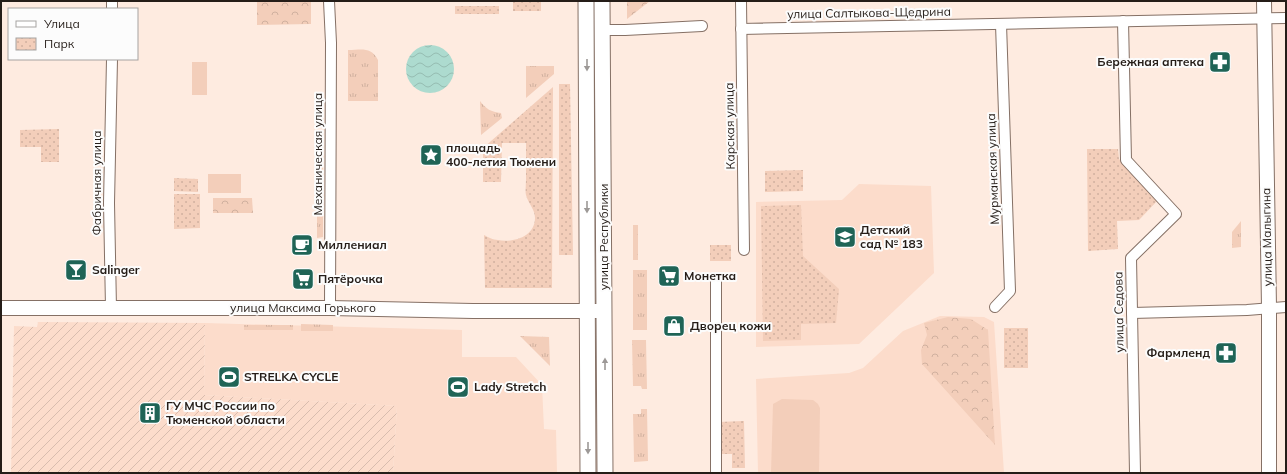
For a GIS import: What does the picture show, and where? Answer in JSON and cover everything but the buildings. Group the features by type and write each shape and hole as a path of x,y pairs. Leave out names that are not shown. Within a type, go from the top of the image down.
{"main road":[{"name":"улица Республики","path":"586,1 588,473"},
{"name":"улица Республики","path":"602,1 605,473"}],"street":[{"name":"Механическая улица","path":"330,1 330,308"},
{"name":"Карская улица","path":"741,1 744,250"},
{"name":"улица Малыгина","path":"1264,1 1269,307 1269,473"},
{"name":"улица Салтыкова-Щедрина","path":"741,29 1286,18"},
{"name":"улица Седова","path":"1123,21 1126,160 1176,214 1131,258 1135,473"},
{"name":"Мурманская улица","path":"995,307 1010,291 1001,24"},
{"path":"602,30 702,26"},
{"name":"Фабричная улица","path":"111,308 109,203 112,60"},
{"path":"716,278 716,473"},
{"path":"1132,313 1247,310 1269,307 1286,307"},
{"name":"улица Максима Горького","path":"1,308 330,308 604,311"}],"shaded area":[{"name":"Детский сад № 183","path":"859,184 931,186 934,273 859,344 756,347 756,202 842,200"},
{"path":"940,316 984,317 994,322 1004,473 758,473 756,379 849,373 863,368 903,331"},
{"path":"38,322 205,323 204,395 397,406 393,473 11,473 14,326 37,327"},
{"path":"205,323 462,330 462,357 516,357 542,385 544,429 556,430 557,473 393,473 397,406 204,395"}],"green space":[{"path":"257,1 311,1 311,24 257,25"},
{"path":"513,1 541,1 541,11 513,11"},
{"path":"627,1 650,1 627,19"},
{"path":"455,6 499,6 499,14 455,14"},
{"path":"361,49 369,51 378,60 378,101 348,101 348,50"},
{"path":"192,62 207,62 207,95 192,95"},
{"path":"526,66 554,66 554,74 526,98"},
{"path":"559,84 570,84 573,255 559,255"},
{"path":"553,87 552,288 485,288 484,235 496,240 504,241 522,237 531,230 534,225 535,218 526,193 526,143 502,143 501,182 483,182 483,148"},
{"path":"480,101 489,110 501,113 502,118 481,135"},
{"path":"59,129 59,162 41,162 41,147 20,147 20,130"},
{"path":"1087,149 1118,149 1119,159 1158,200 1139,220 1117,221 1118,249 1088,251"},
{"path":"317,166 323,166 323,237 317,238"},
{"path":"803,170 803,191 765,192 765,171"},
{"path":"208,174 241,174 241,193 208,193"},
{"path":"174,178 198,179 198,192 174,191"},
{"path":"174,194 200,194 200,228 174,229"},
{"path":"213,198 252,198 253,213 213,213"},
{"path":"801,205 803,256 839,289 836,323 801,324 801,340 763,341 761,206"},
{"path":"1241,221 1241,247 1232,248 1232,232"},
{"path":"633,225 638,225 638,260 633,260"},
{"path":"710,245 731,245 731,261 710,261"},
{"path":"633,270 647,270 647,330 633,330"},
{"path":"948,317 971,319 988,330 995,445 922,364 921,350 927,335 924,323"},
{"path":"301,324 333,325 333,331 301,331"},
{"path":"244,325 293,325 293,330 244,330"},
{"path":"1004,328 1028,328 1028,368 1004,368"},
{"path":"520,336 549,337 550,366"},
{"path":"632,340 646,340 647,389 642,389 641,386 633,386"},
{"path":"782,399 813,400 820,408 819,473 771,473 773,404"},
{"path":"641,409 647,409 648,461 634,462 633,414 641,414"},
{"path":"744,421 745,468 732,468 732,454 718,454 718,422"}],"water":[{"path":"430,45 439,47 447,52 452,60 454,69 452,78 447,86 439,91 430,93 421,91 413,86 408,78 406,69 408,60 413,52 421,47"}],"place":[{"name":"Бережная аптека","path":"1220,62"},
{"name":"площадь 400-летия Тюмени","path":"431,155"},
{"name":"Детский сад № 183","path":"845,237"},
{"name":"Миллениал","path":"302,245"},
{"name":"Salinger","path":"76,270"},
{"name":"Монетка","path":"669,276"},
{"name":"Пятёрочка","path":"303,279"},
{"name":"Дворец кожи","path":"674,326"},
{"name":"Фармленд","path":"1226,353"},
{"name":"STRELKA CYCLE","path":"229,377"},
{"name":"Lady Stretch","path":"458,387"},
{"name":"ГУ МЧС России по Тюменской области","path":"150,413"}]}
